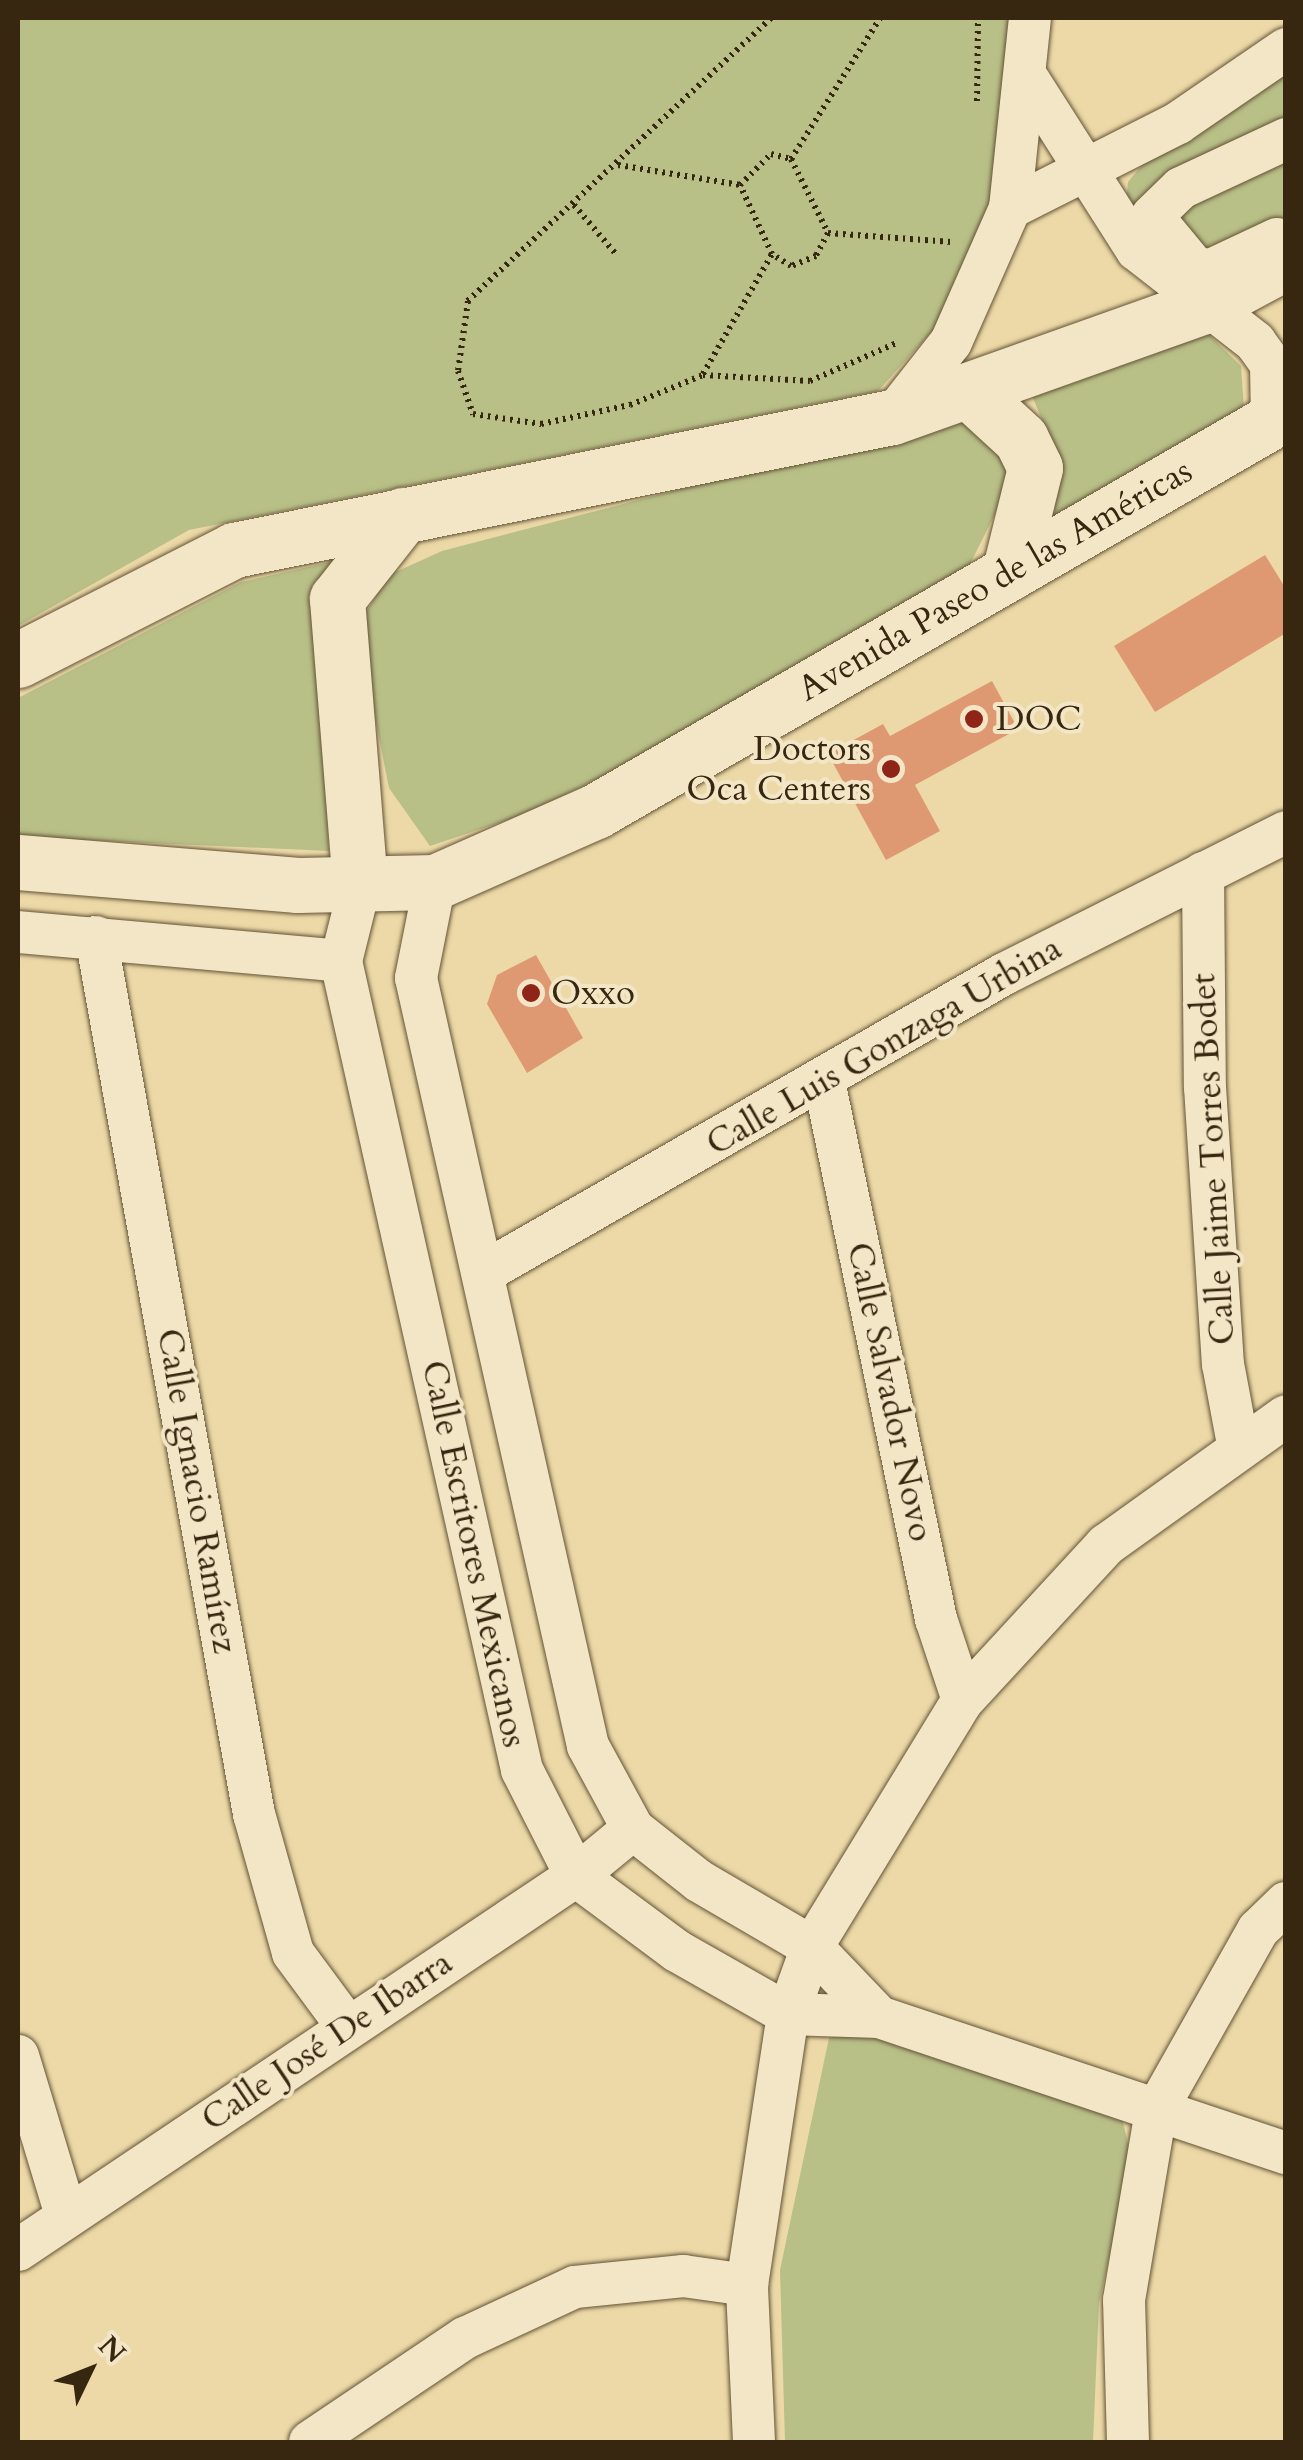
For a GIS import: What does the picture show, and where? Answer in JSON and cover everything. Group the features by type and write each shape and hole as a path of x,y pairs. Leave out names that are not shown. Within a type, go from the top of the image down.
{"main road":[{"path":"18,660 234,550 892,418 971,394 1204,306 1286,262"},
{"path":"971,394 1021,439 1035,468 1009,572"},
{"name":"Avenida Paseo de las Américas","path":"18,862 360,885 435,882 596,811 1279,416"},
{"path":"360,885 337,599 403,515"}],"street":[{"path":"892,418 951,342 1010,208 1030,18"},
{"path":"1010,208 1107,160 1286,50"},
{"path":"1026,76 1107,160 1161,203"},
{"path":"1161,203 1286,139"},
{"path":"1107,160 1137,250 1271,364 1279,416"},
{"path":"1161,203 1156,232 1194,268 1211,270 1286,235"},
{"name":"Calle Luis Gonzaga Urbina","path":"488,1270 824,1081 1004,974 1286,832"},
{"name":"Calle Jaime Torres Bodet","path":"1202,873 1205,1087 1223,1364 1238,1444"},
{"name":"Calle Escritores Mexicanos","path":"435,882 416,978 488,1270 588,1746 634,1829 700,1881 812,1947 880,2017"},
{"name":"Calle Escritores Mexicanos","path":"360,885 342,961 522,1770 576,1876 677,1951 788,2014 880,2017 1286,2153"},
{"path":"18,932 342,961"},
{"name":"Calle Ignacio Ramírez","path":"96,937 254,1814 293,1953 346,2026"},
{"name":"Calle Salvador Novo","path":"824,1081 936,1619 963,1700"},
{"path":"754,2442 748,2284 788,2014 812,1947 963,1700 1106,1545 1238,1444 1286,1416"},
{"name":"Calle José De Ibarra","path":"18,2250 346,2026 576,1876 634,1829"},
{"path":"1128,2442 1124,2300 1156,2112 1258,1930 1286,1903"},
{"path":"18,2056 66,2215"},
{"path":"310,2442 465,2338 575,2286 683,2276 748,2284"}],"path":[{"path":"771,18 468,301 458,371 474,414 541,424 630,405 703,375 810,381 912,329"},
{"path":"791,159 880,18"},
{"path":"976,108 978,18"},
{"path":"740,185 771,154 791,159 828,234"},
{"path":"617,165 740,185"},
{"path":"740,185 772,254 791,266 816,256 828,234"},
{"path":"574,205 614,253"},
{"path":"954,258 961,223"},
{"path":"828,234 958,242"},
{"path":"703,375 772,254"}],"green space":[{"path":"18,18 1010,18 1002,180 944,318 878,391 189,530 18,626"},
{"path":"1285,73 1285,236 1206,270 1126,206 1128,182 1147,159"},
{"path":"1201,327 1241,366 1244,409 1055,519 1054,449 1031,393"},
{"path":"962,416 1001,442 1012,480 962,580 734,713 523,815 430,846 389,788 373,707 365,614 389,575 442,551"},
{"path":"331,562 316,594 329,851 18,837 18,698 241,582"},
{"path":"860,2026 1122,2118 1131,2157 1099,2303 1093,2442 785,2442 780,2270 829,2038"}],"building":[{"path":"1265,555 1286,589 1286,633 1155,712 1114,646"},
{"name":"Doctors Oca Centers","path":"992,681 1018,729 915,785 940,831 886,860 828,754 883,724 890,736"},
{"path":"536,955 583,1038 527,1073 487,1004 497,975"}],"place":[{"name":"DOC","path":"974,719"},
{"name":"Doctors Oca Centers","path":"891,769"},
{"name":"Oxxo","path":"531,993"}]}
